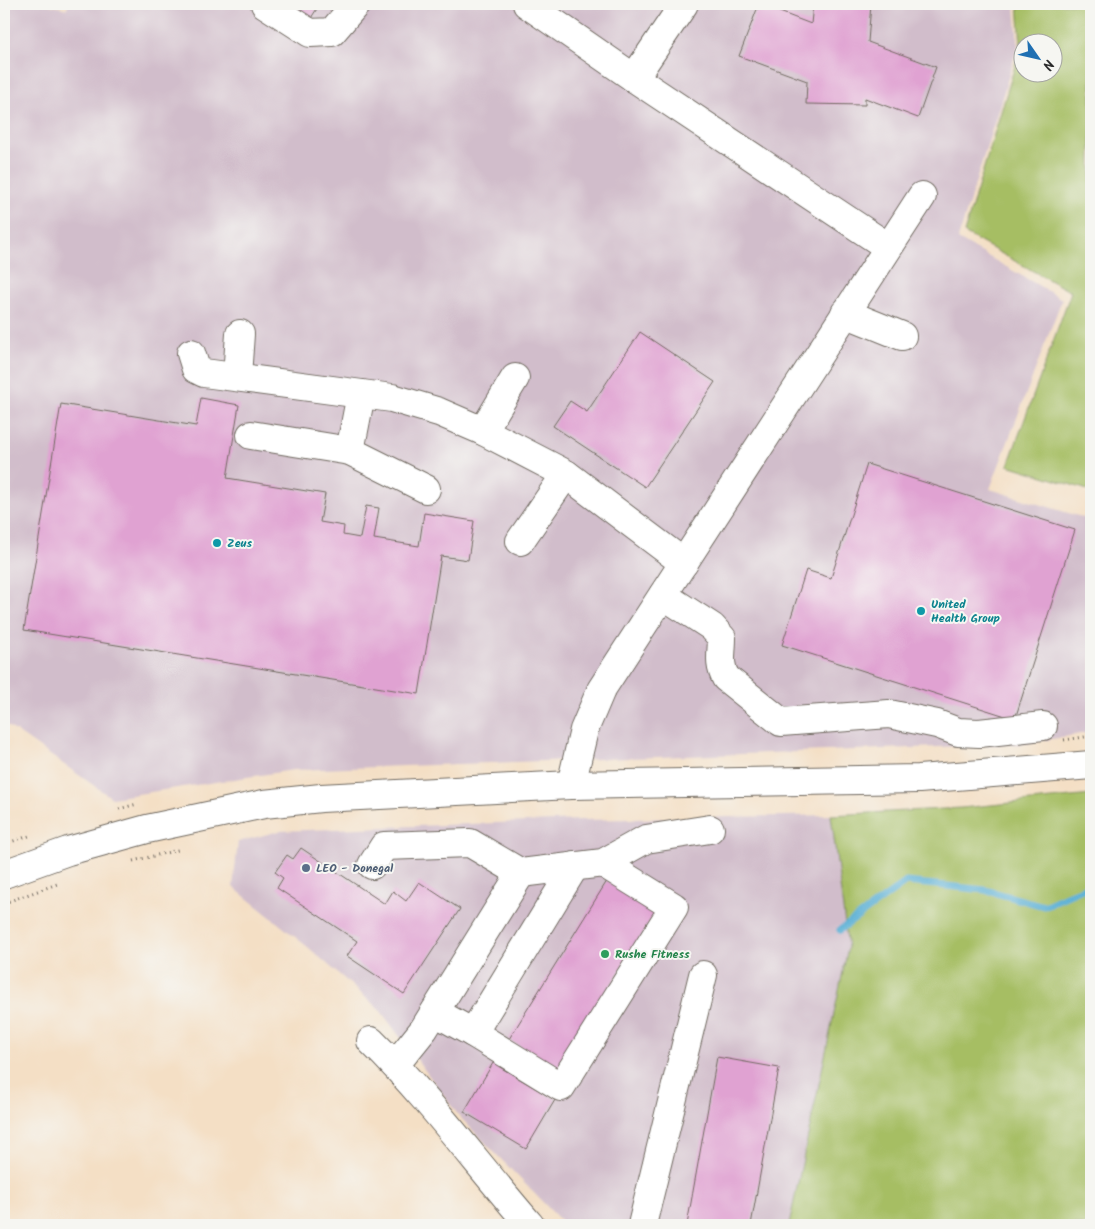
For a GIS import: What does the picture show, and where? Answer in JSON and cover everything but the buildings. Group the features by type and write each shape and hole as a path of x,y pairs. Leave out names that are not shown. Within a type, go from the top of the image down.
{"main road":[{"path":"265,4 310,33 332,32 356,4"},
{"path":"527,4 634,78 888,247"},
{"path":"634,78 684,4"},
{"path":"572,785 584,730 601,690 922,196"},
{"path":"846,313 902,336"},
{"path":"237,376 240,334"},
{"path":"191,353 196,369 204,373 392,398 439,412 483,431 566,474 684,563"},
{"path":"483,431 515,378"},
{"path":"350,451 360,394"},
{"path":"251,435 350,451 426,489"},
{"path":"520,541 566,474"},
{"path":"663,595 712,627 722,638 721,670 726,678 781,722 889,714 938,724 958,732 1043,726"},
{"path":"4,874 68,851 139,832 264,804 350,797 572,785 900,780 1091,765"},
{"path":"372,865 384,846 470,844 521,873 603,862 646,839 710,829"},
{"path":"435,1012 561,1086 674,906 603,862"},
{"path":"473,1034 575,866"},
{"path":"396,1065 435,1012 521,873"},
{"path":"642,1225 703,975"},
{"path":"371,1041 421,1092 485,1173 530,1225"}],"path":[{"path":"124,863 185,848"},
{"path":"4,903 65,881"}],"shaded area":[{"path":"4,4 46,4 67,9 68,4 1015,4 1017,32 1012,32 1012,65 958,239 1062,299 990,489 1091,520 1091,732 1025,744 293,770 112,798 4,723"},
{"path":"831,815 848,948 789,1225 565,1225 459,1116 380,1010 309,948 233,887 238,842 279,831 580,820"}],"green space":[{"path":"1018,4 1091,4 1091,491 1008,465 1071,292 964,233 1012,76 1012,82 1062,82 1062,32 1020,32"},
{"path":"1091,795 1091,1225 789,1225 848,948 831,815 961,808"}],"waterway":[{"path":"840,930 906,882 985,890 1044,906 1091,885"}],"place":[{"name":"Zeus","path":"217,543"},
{"name":"United Health Group","path":"921,611"},
{"name":"LEO - Donegal","path":"306,868"},
{"name":"Rushe Fitness","path":"605,954"}]}
